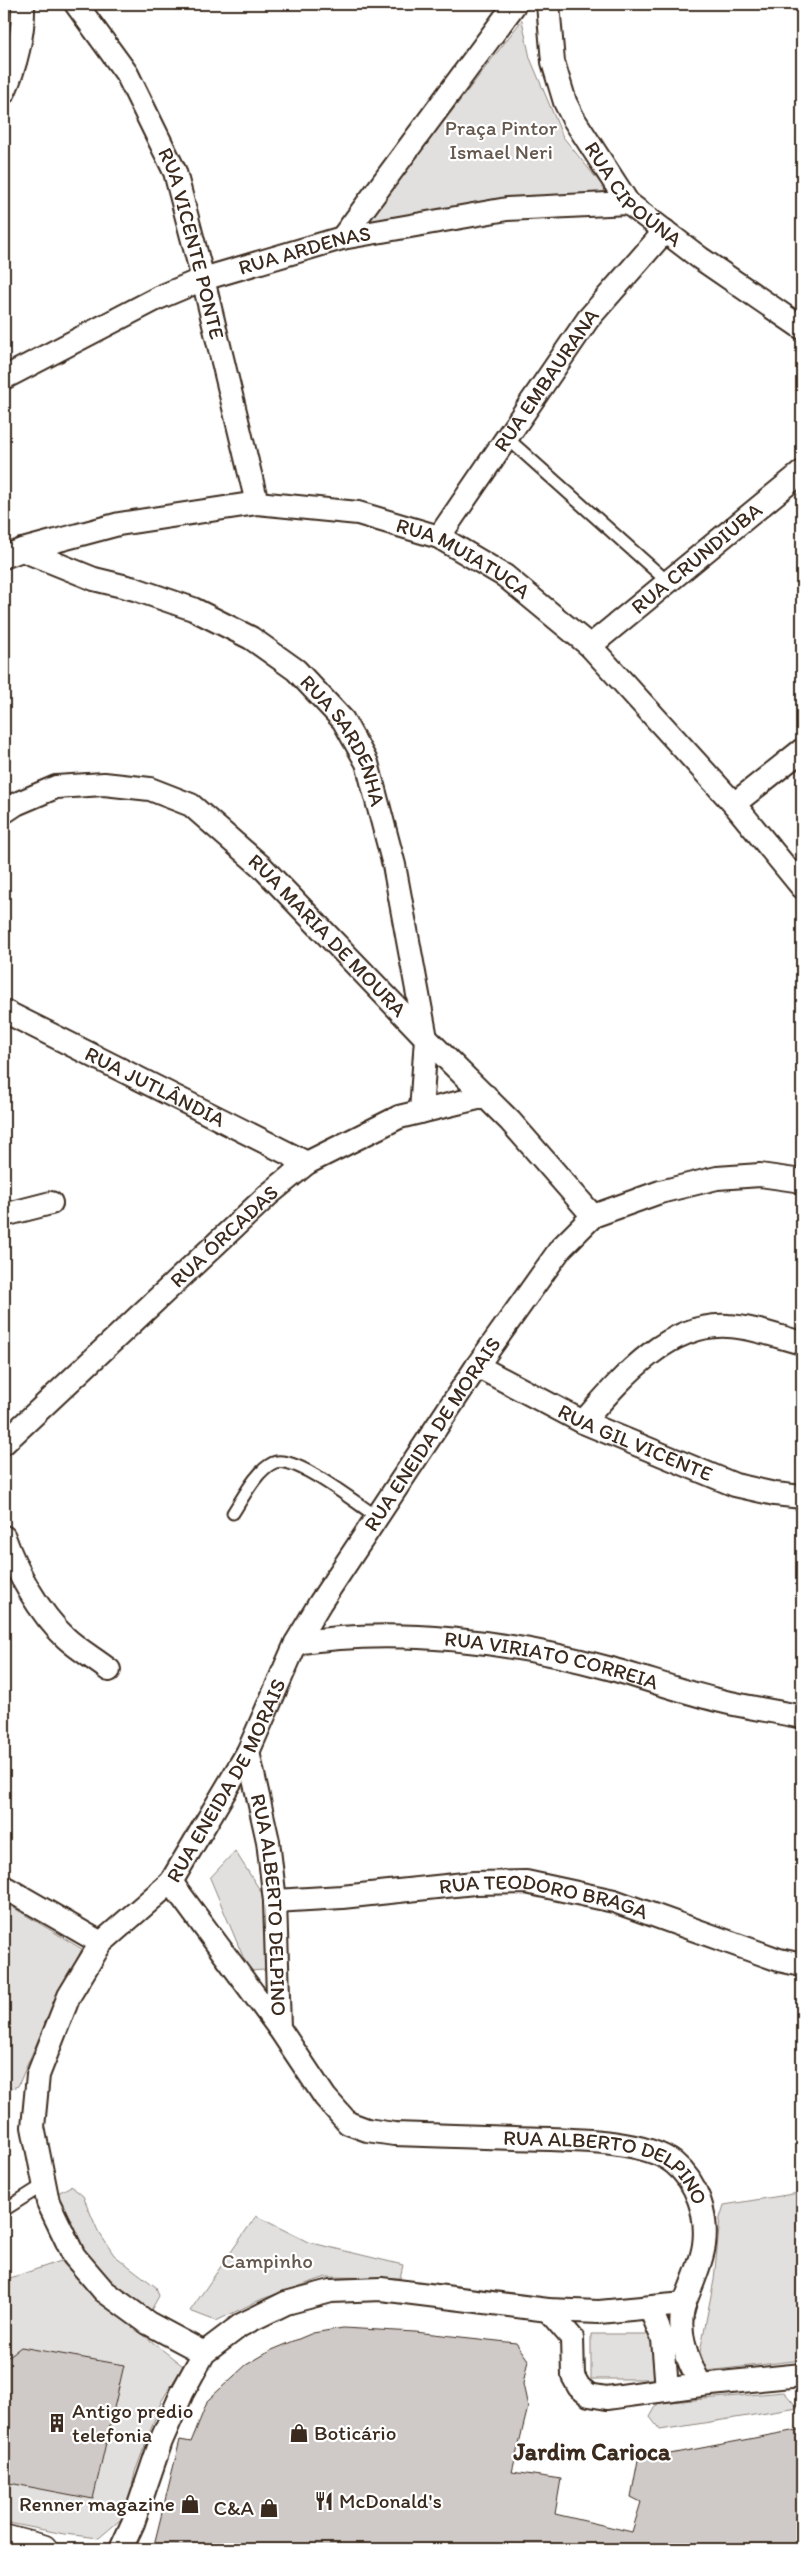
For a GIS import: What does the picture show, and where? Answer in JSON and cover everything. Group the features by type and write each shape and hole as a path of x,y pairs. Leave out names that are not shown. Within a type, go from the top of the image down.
{"main road":[{"path":"4,2539 44,2549"}],"street":[{"path":"4,92 11,78 23,4"},
{"name":"RUA VICENTE PONTE","path":"76,4 127,74 175,172 203,279 257,504"},
{"path":"342,238 515,4"},
{"name":"RUA CIPOÚNA","path":"548,4 553,62 565,102 573,118 628,203 700,258 802,328"},
{"name":"RUA ARDENAS","path":"4,378 158,298 203,279 342,238 507,209 628,203"},
{"name":"RUA EMBAURANA","path":"438,537 588,319 665,231"},
{"name":"RUA CRUNDIÚBA","path":"590,646 802,472"},
{"name":"RUA MUIATUCA","path":"13,554 119,524 257,504 358,513 438,537 505,576 590,646 734,804 802,887"},
{"name":"RUA SARDENHA","path":"13,554 134,589 193,609 251,638 296,670 343,720 367,763 394,865 426,1038 421,1112"},
{"path":"734,804 802,750"},
{"name":"RUA MARIA DE MOURA","path":"4,812 16,804 56,786 104,784 150,790 191,805 262,866 426,1038 510,1120 593,1216"},
{"name":"RUA JUTLÂNDIA","path":"4,1011 307,1163"},
{"name":"RUA ÓRCADAS","path":"4,1443 268,1195 307,1163 399,1117 486,1096"},
{"name":"RUA ENEIDA DE MORAIS","path":"204,2353 148,2323 104,2291 74,2256 48,2202 33,2127 38,2075 70,1996 101,1943 170,1882 248,1752 296,1643 376,1516 477,1366 562,1248 593,1216 660,1192 717,1178 760,1175 802,1181"},
{"path":"4,1215 51,1203"},
{"path":"583,1422 613,1388 641,1362 673,1340 703,1327 728,1326 802,1344"},
{"name":"RUA GIL VICENTE","path":"477,1366 583,1422 736,1485 775,1494 802,1497"},
{"path":"4,1537 11,1556 34,1598 66,1638 109,1670"},
{"name":"RUA VIRIATO CORREIA","path":"296,1643 334,1637 425,1637 517,1649 606,1668 718,1700 802,1717"},
{"name":"RUA ALBERTO DELPINO","path":"248,1752 268,1841 275,1901 279,2028"},
{"name":"RUA ALBERTO DELPINO","path":"170,1882 279,2028 325,2098 348,2123 367,2130 394,2134 594,2142 642,2148 673,2162 690,2181 703,2208 704,2244 695,2280 684,2304"},
{"name":"RUA TEODORO BRAGA","path":"275,1901 342,1897 474,1882 526,1882 614,1901 779,1960 802,1965"},
{"path":"4,1887 101,1943"},
{"path":"121,2549 133,2523 161,2441 182,2393 204,2353 241,2325 286,2303 331,2292 381,2289 548,2310 600,2312 684,2304 672,2337 667,2389"},
{"path":"650,2308 672,2337 701,2385"},
{"path":"548,2310 572,2338 573,2376 579,2387 589,2395 607,2398 667,2389 802,2375"},
{"path":"572,2338 600,2312"},
{"path":"133,2523 141,2549"}],"lane":[{"path":"507,438 668,582"},
{"path":"233,1513 260,1474 273,1463 284,1461 308,1471 376,1516"},
{"path":"4,2210 45,2184"}],"green space":[{"name":"Praça Pintor Ismael Neri","path":"522,20 530,58 563,137 610,195 365,224"},
{"path":"235,1851 272,1909 265,1970 249,1971 210,1878"},
{"path":"4,1902 82,1949 46,2022 18,2086 4,2091"},
{"path":"71,2186 83,2196 98,2231 114,2255 156,2287 159,2296 150,2312 106,2279 80,2248 56,2194"},
{"path":"802,2190 802,2360 707,2371 700,2352 714,2280 720,2218 724,2205 799,2193"},
{"name":"Campinho","path":"256,2216 308,2242 403,2265 400,2278 326,2277 262,2299 216,2321 190,2311"},
{"path":"61,2261 91,2294 183,2366 161,2402 135,2472 126,2515 99,2538 64,2534 4,2522 4,2280"},
{"path":"591,2334 656,2334 656,2379 591,2379"},
{"path":"784,2392 798,2408 660,2430 650,2417 658,2403"}],"building":[{"path":"343,2328 415,2332 516,2343 528,2360 523,2384 528,2407 512,2472 561,2479 555,2514 632,2532 641,2502 631,2497 638,2460 802,2429 802,2549 153,2549 180,2440 191,2442 208,2400 246,2365 272,2350 313,2333"},
{"name":"Antigo predio telefonia","path":"21,2347 124,2365 93,2499 4,2482 4,2360"}],"place":[{"name":"Antigo predio telefonia","path":"57,2423"},
{"name":"Boticário","path":"299,2433"},
{"name":"McDonald's","path":"324,2501"},
{"name":"Renner magazine","path":"190,2504"},
{"name":"C&A","path":"269,2508"}],"district":[{"name":"Jardim Carioca","path":"592,2452"}]}
